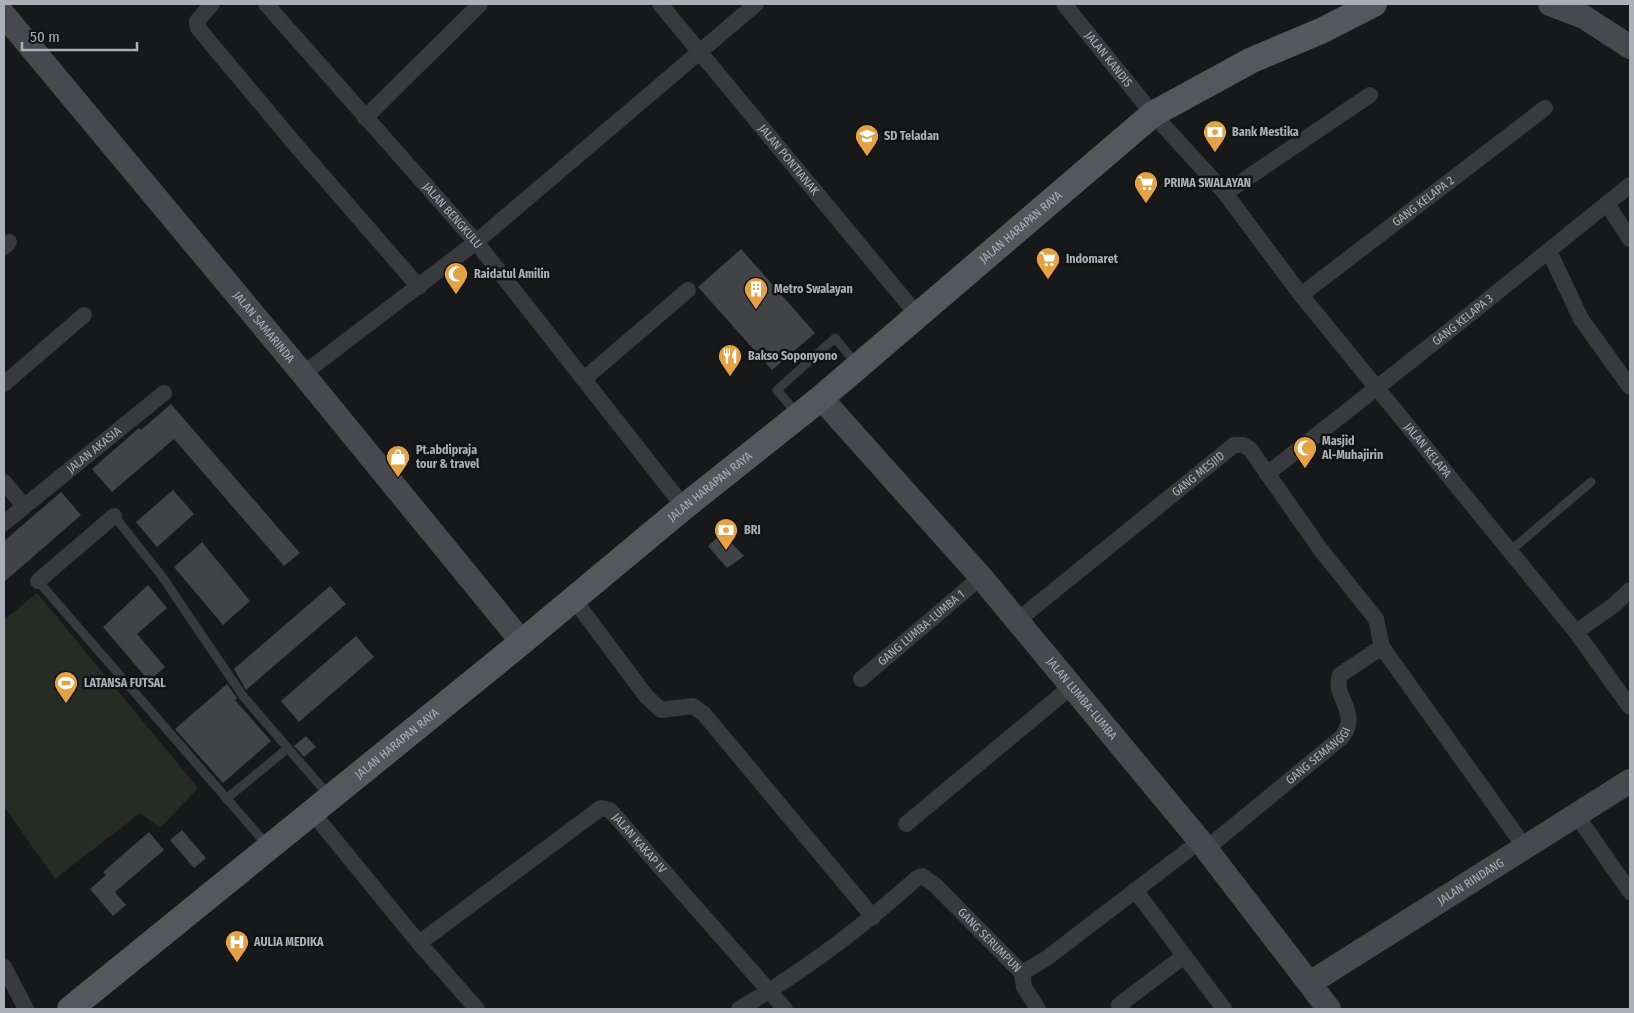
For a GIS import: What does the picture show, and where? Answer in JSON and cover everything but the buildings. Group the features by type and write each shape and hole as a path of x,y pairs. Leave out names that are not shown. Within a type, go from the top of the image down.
{"main road":[{"name":"JALAN HARAPAN RAYA","path":"70,1009 522,642 684,507 822,398 919,317 1153,114 1252,60 1321,31 1374,4"}],"street":[{"path":"212,4 199,16 197,21 198,28 294,143 419,287"},
{"name":"JALAN BENGKULU","path":"266,4 476,242 684,507"},
{"path":"365,118 480,4"},
{"name":"JALAN PONTIANAK","path":"660,4 919,317"},
{"path":"303,374 476,242 756,4"},
{"name":"JALAN KANDIS","path":"1064,4 1153,114"},
{"path":"1550,4 1584,17 1630,47"},
{"name":"JALAN SAMARINDA","path":"4,15 303,374 522,642"},
{"path":"1225,193 1370,95"},
{"name":"GANG KELAPA 2","path":"1300,295 1545,108"},
{"name":"JALAN KELAPA","path":"1153,114 1225,193 1300,295 1576,632 1630,707"},
{"name":"GANG KELAPA 3","path":"1376,388 1630,185"},
{"path":"1607,204 1630,239"},
{"path":"1549,251 1581,319 1630,387"},
{"path":"584,379 688,290"},
{"path":"4,384 84,315"},
{"path":"1376,388 1267,474 1321,550 1376,619 1382,647 1524,846"},
{"name":"JALAN AKASIA","path":"4,523 164,393"},
{"name":"JALAN LUMBA-LUMBA","path":"822,398 1018,620 1203,845 1329,1009"},
{"name":"GANG MESJID","path":"1018,620 1234,445 1243,444 1250,449 1267,474"},
{"path":"4,482 24,506"},
{"path":"38,581 114,516"},
{"name":"GANG LUMBA-LUMBA 1","path":"861,678 981,577"},
{"path":"1576,632 1614,605 1630,590"},
{"path":"573,598 646,696 661,710 693,706 704,714 873,917 770,991 739,1009"},
{"name":"GANG SEMANGGI","path":"1203,845 1342,737 1349,728 1349,716 1339,683 1340,674 1382,647"},
{"path":"906,824 1072,686"},
{"name":"JALAN RINDANG","path":"1310,983 1524,846 1577,816 1630,781"},
{"path":"321,804 419,943 477,1009"},
{"name":"JALAN KAKAP IV","path":"419,943 601,808 610,810 785,1009"},
{"path":"1577,816 1630,892"},
{"name":"GANG SERUMPUN","path":"873,917 917,878 922,876 935,885 1022,973 1047,958 1136,890 1203,845"},
{"path":"1136,890 1224,1009"},
{"path":"1119,1008 1184,956"},
{"path":"4,968 26,1009"},
{"path":"1022,973 1024,987 1038,1009"}],"lane":[{"path":"799,416 777,390 835,338 858,367"},
{"path":"1510,550 1590,482"},
{"path":"114,516 161,575 242,696 288,748 321,804"},
{"path":"38,581 270,848"},
{"path":"226,798 288,748"}],"shaded area":[{"name":"LATANSA FUTSAL","path":"37,593 198,788 160,828 140,813 55,879 4,806 4,620"}],"place":[{"name":"Bank Mestika","path":"1215,153"},
{"name":"SD Teladan","path":"867,157"},
{"name":"PRIMA SWALAYAN","path":"1146,204"},
{"name":"Indomaret","path":"1048,280"},
{"name":"Raidatul Amilin","path":"456,295"},
{"name":"Metro Swalayan","path":"756,310"},
{"name":"Bakso Soponyono","path":"730,377"},
{"name":"Masjid Al-Muhajirin","path":"1305,469"},
{"name":"Pt.abdipraja tour & travel","path":"398,478"},
{"name":"BRI","path":"726,551"},
{"name":"LATANSA FUTSAL","path":"66,704"},
{"name":"AULIA MEDIKA","path":"237,963"}]}
